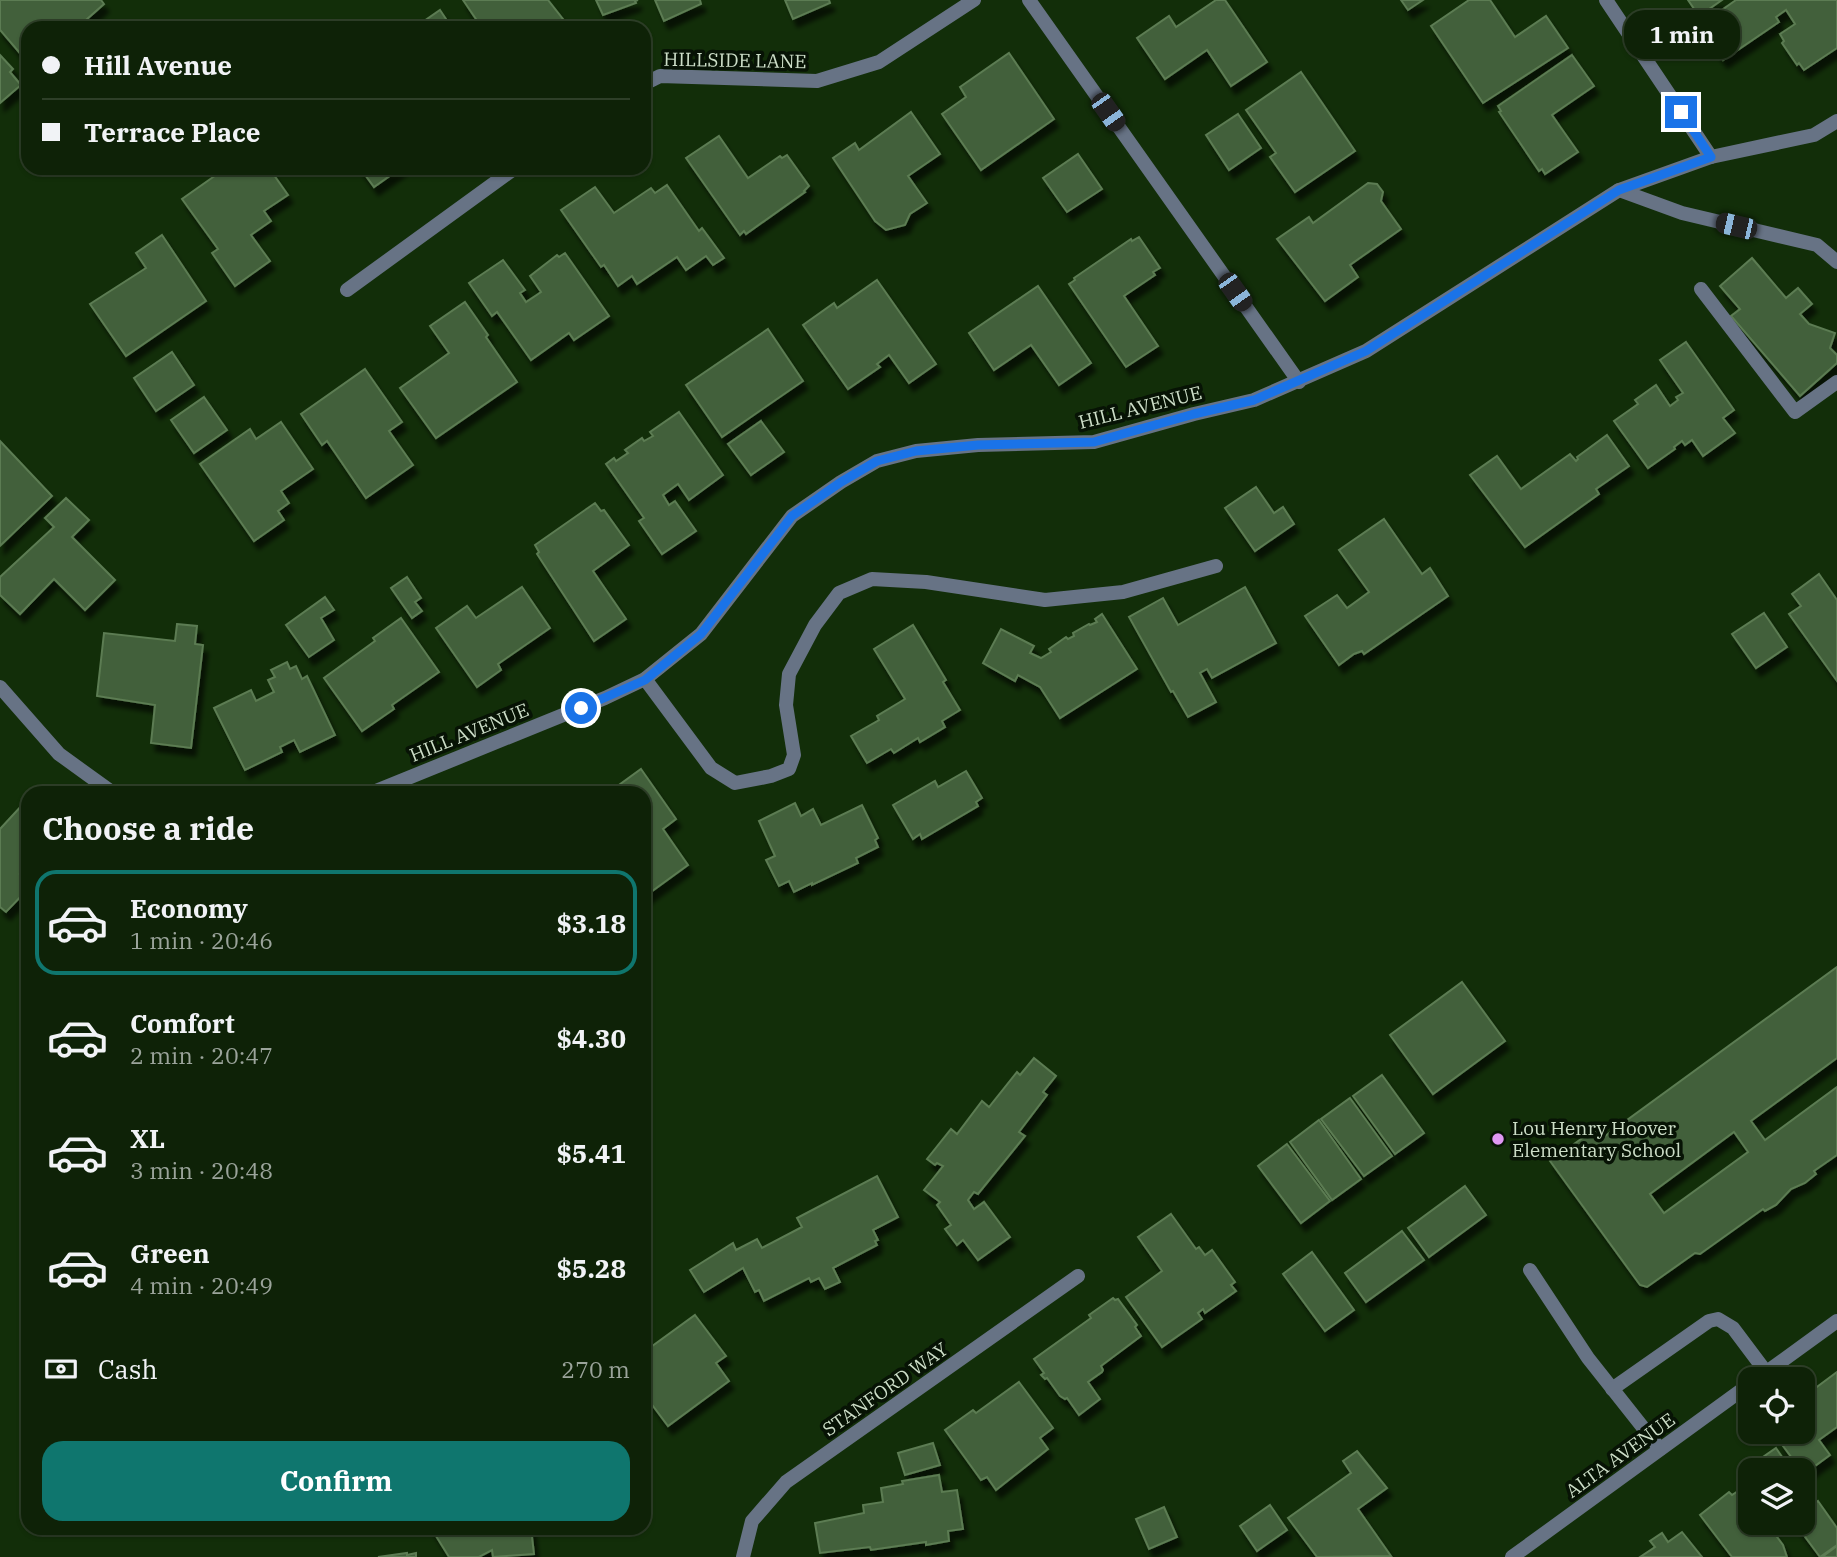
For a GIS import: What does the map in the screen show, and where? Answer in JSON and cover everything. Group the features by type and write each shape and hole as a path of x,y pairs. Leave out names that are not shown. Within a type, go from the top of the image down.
{"street":[{"name":"HILLSIDE LANE","path":"651,80 660,76 817,81 879,62 974,0"},
{"path":"1029,0 1299,382"},
{"path":"1606,0 1711,157"},
{"name":"HILL AVENUE","path":"388,786 645,680 701,634 792,516 877,461 916,451 965,446 1094,442 1254,400 1366,351 1619,190 1711,157 1814,135 1837,121"},
{"path":"347,290 505,175"},
{"path":"1619,190 1682,213 1817,245 1837,262"},
{"path":"1700,289 1795,412 1837,382"},
{"path":"645,680 711,768 736,783 771,776 789,769 794,755 786,705 789,674 815,625 839,593 872,579 926,582 1045,600 1123,592 1216,566"},
{"path":"0,687 59,754 103,786"},
{"path":"1530,1270 1588,1358 1660,1449"},
{"name":"STANFORD WAY","path":"743,1557 752,1521 786,1482 1078,1276"},
{"path":"1612,1389 1709,1321 1718,1319 1734,1328 1757,1367"},
{"path":"1774,1367 1837,1321"},
{"name":"ALTA AVENUE","path":"1512,1557 1738,1393"}],"building":[{"path":"0,0 101,0 104,4 85,21 21,21 21,54 0,30"},
{"path":"463,0 548,0 564,21 477,21"},
{"path":"596,0 638,0 603,15"},
{"path":"655,0 700,0 701,4 664,21"},
{"path":"785,0 829,0 830,3 793,19"},
{"path":"1216,0 1225,0 1267,62 1231,86 1207,50 1165,79 1137,38 1169,16 1176,27"},
{"path":"1401,0 1423,0 1408,10"},
{"path":"1469,0 1490,0 1515,37 1546,16 1568,48 1483,103 1431,26"},
{"path":"1688,0 1722,0 1699,16"},
{"path":"1736,0 1837,0 1837,48 1804,70 1799,63 1797,65 1782,43 1784,41 1780,34 1795,24 1786,10 1776,17 1779,22 1723,60 1699,26"},
{"path":"440,10 447,21 424,21"},
{"path":"1009,53 1054,119 981,170 942,114 966,97 960,87"},
{"path":"0,55 13,69 10,72 21,85 0,103"},
{"path":"1572,55 1594,86 1552,115 1578,152 1545,174 1542,169 1539,171 1499,112 1501,111 1498,106"},
{"path":"1301,72 1355,151 1295,192 1270,157 1276,153 1246,110"},
{"path":"911,112 940,154 908,176 927,203 910,214 905,225 886,230 875,221 833,158 855,143 859,150"},
{"path":"1238,114 1261,148 1229,170 1206,135"},
{"path":"719,136 748,178 780,156 782,158 787,155 809,186 805,192 746,234 744,231 740,235 686,158"},
{"path":"1078,154 1102,189 1067,212 1043,178"},
{"path":"216,175 274,175 288,195 264,211 271,221 251,235 270,261 235,286 212,253 218,249 182,199"},
{"path":"365,175 391,175 374,187"},
{"path":"1368,183 1377,184 1383,192 1381,201 1401,229 1350,265 1358,277 1325,301 1277,239 1309,217 1313,223"},
{"path":"667,185 699,231 702,228 724,258 713,265 706,256 686,270 677,257 637,284 632,276 618,286 604,265 601,267 561,210 595,187 614,213 651,188 655,193"},
{"path":"162,235 206,301 126,356 90,304 146,268 136,253"},
{"path":"1139,237 1160,268 1153,272 1155,275 1124,296 1158,346 1126,367 1069,284 1131,239 1132,241"},
{"path":"565,253 609,316 574,340 569,333 531,360 497,312 492,316 469,283 503,260 525,290 520,293 526,302 541,292 530,276 557,255 559,257"},
{"path":"1752,258 1786,298 1798,288 1812,304 1800,314 1809,324 1835,333 1830,348 1837,355 1837,363 1800,396 1731,316 1740,309 1720,286"},
{"path":"877,280 936,364 909,383 889,355 877,364 880,367 848,389 803,325 834,303 837,308"},
{"path":"1038,286 1091,363 1059,385 1031,345 994,370 969,333"},
{"path":"465,302 517,382 436,438 400,388 449,353 430,326"},
{"path":"768,329 803,381 722,437 686,385"},
{"path":"1686,342 1734,410 1723,418 1735,433 1703,456 1692,440 1685,445 1682,441 1648,468 1614,421 1638,404 1635,400 1656,385 1670,406 1678,400 1676,397 1683,393 1660,360"},
{"path":"172,352 194,385 156,411 134,378"},
{"path":"365,369 402,422 389,431 413,465 366,498 327,441 322,445 301,414"},
{"path":"204,397 227,430 194,453 171,420"},
{"path":"679,412 723,475 689,500 678,484 663,495 669,505 675,501 696,531 662,554 639,521 644,518 606,464 628,453 625,450 642,438 644,441 653,436 650,432"},
{"path":"761,421 784,452 751,475 728,444"},
{"path":"281,422 313,469 281,491 289,503 278,511 284,520 254,541 200,464 250,429 256,439"},
{"path":"1607,435 1629,466 1596,489 1599,494 1525,547 1470,475 1497,456 1521,489 1570,454 1576,461 1577,457"},
{"path":"0,441 52,496 0,546"},
{"path":"1256,487 1274,513 1283,507 1294,524 1255,551 1225,508"},
{"path":"66,498 89,520 72,537 115,580 85,610 54,579 20,614 0,595 0,577 54,527 45,518"},
{"path":"595,503 601,511 604,510 629,545 593,571 626,619 594,641 537,554 539,552 535,545"},
{"path":"1384,519 1422,574 1430,568 1448,596 1364,654 1362,651 1354,654 1339,665 1305,616 1337,595 1347,608 1369,592 1339,550"},
{"path":"1819,574 1837,600 1837,681 1789,614 1801,606 1792,594"},
{"path":"407,577 421,598 415,602 422,611 412,618 391,588"},
{"path":"522,587 550,628 498,664 501,670 477,687 436,628 467,606 476,618"},
{"path":"1245,587 1276,643 1212,678 1207,669 1200,673 1216,702 1188,717 1129,617 1163,598 1178,625"},
{"path":"325,597 334,610 321,618 334,640 309,657 286,625"},
{"path":"1764,613 1787,647 1756,668 1732,634"},
{"path":"1102,614 1137,669 1060,718 1040,687 1018,675 1015,681 983,663 1001,629 1034,646 1030,653 1041,658 1066,637 1068,639 1074,636 1073,633 1097,622 1095,619"},
{"path":"401,618 439,672 392,705 394,709 362,731 324,678 375,641 373,638"},
{"path":"177,624 197,626 195,644 203,645 191,748 151,743 155,705 97,696 104,633 175,641"},
{"path":"913,625 946,680 943,682 960,710 942,721 945,727 920,742 918,738 894,753 891,749 867,763 851,736 879,720 877,716 905,699 874,649"},
{"path":"287,662 290,669 296,666 302,679 307,676 335,735 300,752 294,740 280,747 282,752 245,770 214,708 251,690 256,701 274,692 268,680 275,677 271,670"},
{"path":"641,769 676,819 663,829 688,865 651,892 651,786 618,786"},
{"path":"966,771 982,798 976,802 978,806 922,839 920,834 913,839 893,805 935,781 938,787"},
{"path":"795,803 801,816 813,809 821,825 862,805 878,838 875,840 878,847 856,858 858,863 812,885 794,892 789,881 779,886 766,860 775,856 759,821"},
{"path":"21,806 21,896 6,912 0,907 0,829"},
{"path":"1837,967 1837,1058 1751,1121 1765,1140 1837,1087 1837,1155 1814,1171 1816,1174 1805,1183 1791,1189 1776,1205 1765,1211 1763,1209 1700,1254 1695,1253 1647,1287 1640,1285 1550,1161 1591,1132 1592,1134 1600,1128 1605,1136","holes":["1734,1132 1748,1152 1664,1213 1650,1194"]},
{"path":"1462,982 1505,1041 1433,1094 1390,1035"},
{"path":"1034,1058 1056,1076 1043,1092 1047,1095 1019,1132 1025,1136 978,1194 974,1192 968,1200 974,1209 984,1202 1010,1237 978,1260 963,1240 957,1245 945,1229 951,1225 937,1205 940,1202 924,1190 943,1166 937,1163 935,1165 927,1159 951,1129 957,1134 982,1101 989,1107 1017,1072 1020,1075"},
{"path":"1382,1075 1424,1133 1395,1154 1353,1096"},
{"path":"1350,1098 1392,1156 1364,1176 1321,1119"},
{"path":"1319,1120 1361,1179 1332,1200 1290,1142"},
{"path":"1287,1144 1330,1201 1301,1223 1258,1166"},
{"path":"877,1176 898,1217 873,1230 878,1240 875,1241 877,1245 833,1268 840,1282 825,1289 819,1278 811,1282 809,1278 764,1301 759,1290 755,1292 743,1268 704,1292 690,1270 733,1243 736,1250 757,1239 762,1248 802,1227 797,1218"},
{"path":"1465,1186 1486,1215 1429,1257 1408,1228"},
{"path":"1171,1214 1196,1249 1199,1247 1205,1255 1212,1250 1235,1282 1231,1285 1236,1291 1205,1313 1203,1309 1198,1313 1202,1319 1162,1347 1126,1297 1162,1271 1138,1237"},
{"path":"1402,1231 1424,1260 1366,1302 1345,1273"},
{"path":"1312,1252 1354,1310 1325,1331 1283,1274"},
{"path":"1113,1298 1118,1299 1137,1325 1135,1327 1141,1336 1101,1366 1102,1372 1088,1382 1100,1399 1079,1415 1067,1398 1060,1396 1047,1378 1041,1375 1044,1373 1034,1359 1091,1318 1089,1315"},
{"path":"695,1315 726,1356 716,1363 729,1381 668,1426 651,1403 651,1347"},
{"path":"1837,1372 1837,1427 1819,1440 1830,1455 1815,1466 1815,1458 1792,1458 1782,1444 1815,1444 1815,1388"},
{"path":"1019,1382 1053,1428 1040,1438 1048,1449 996,1490 987,1477 981,1480 945,1430 973,1410 976,1413"},
{"path":"933,1443 940,1465 905,1475 898,1453"},
{"path":"1776,1448 1783,1458 1762,1458"},
{"path":"1357,1451 1387,1488 1358,1509 1391,1556 1317,1557 1288,1518 1351,1473 1343,1461"},
{"path":"939,1475 942,1492 957,1490 963,1529 948,1531 949,1541 820,1553 815,1523 864,1513 863,1505 883,1502 881,1488 903,1484 902,1481"},
{"path":"1738,1491 1738,1535 1776,1535 1787,1557 1732,1557 1700,1515 1729,1492 1732,1495"},
{"path":"1818,1501 1837,1528 1837,1545 1820,1557 1804,1535 1815,1535 1815,1503"},
{"path":"1270,1505 1287,1530 1257,1551 1240,1526"},
{"path":"1164,1507 1177,1537 1149,1549 1136,1519"},
{"path":"1682,1532 1702,1557 1640,1557 1655,1547 1650,1541 1662,1533 1668,1542"},
{"path":"435,1535 532,1535 534,1554 493,1557 492,1550 479,1557 449,1557"},
{"path":"1837,1546 1837,1557 1822,1557"},
{"path":"416,1553 416,1557 378,1557"}],"place":[{"name":"Lou Henry Hoover Elementary School","path":"1498,1139"}],"route":[{"path":"581,708 645,680 701,634 792,516 877,461 916,451 978,445 1094,442 1254,400 1299,382 1366,351 1619,190 1711,157 1681,112"}]}
